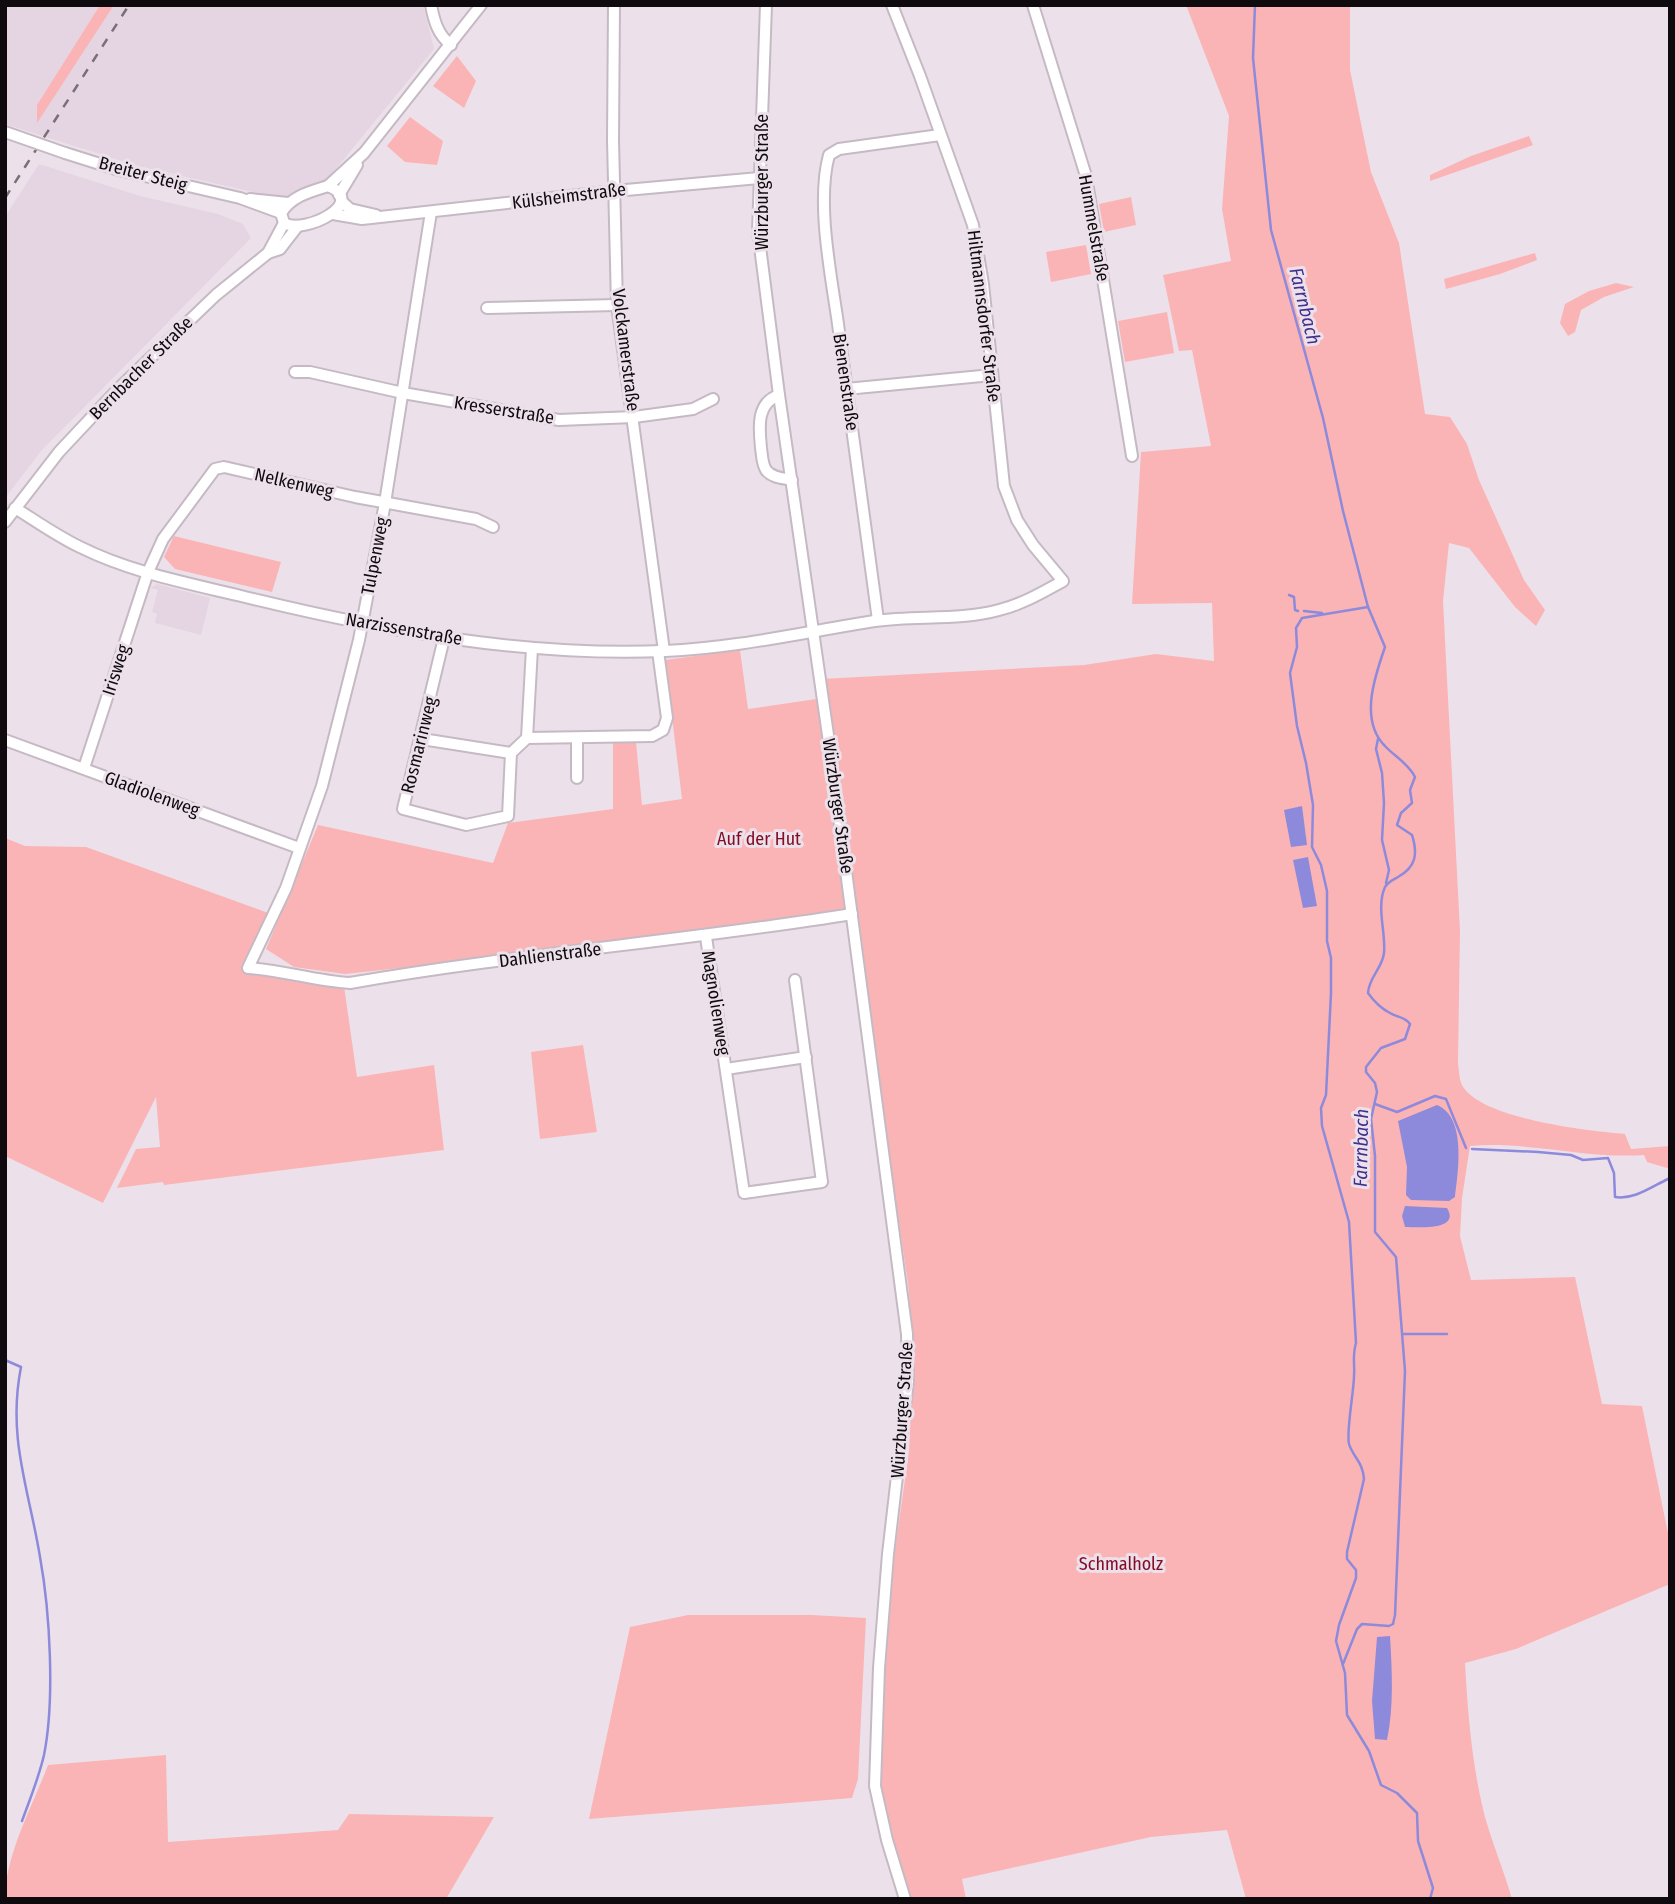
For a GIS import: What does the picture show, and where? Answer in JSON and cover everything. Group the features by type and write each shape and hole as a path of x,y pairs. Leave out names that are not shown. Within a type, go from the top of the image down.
{"street":[{"path":"431,5 437,26 451,45"},
{"path":"240,198 288,202 328,186 364,153 481,5"},
{"name":"Volckamerstraße","path":"577,738 652,736 663,730 667,718 634,417 617,305 612,140 614,5"},
{"name":"Würzburger Straße","path":"766,5 758,231 907,1334 907,1394 884,1607 876,1735 876,1786 887,1840 905,1899"},
{"name":"Hiltmannsdorfer Straße","path":"892,5 973,225 984,284 1002,475 1007,496 1017,520 1033,545 1063,581"},
{"name":"Hummelstraße","path":"1033,5 1086,176 1132,456"},
{"name":"Breiter Steig","path":"5,132 130,173 240,198 283,218 290,227 297,227"},
{"name":"Bienenstraße","path":"878,621 825,217 825,169 829,155 839,149 940,135"},
{"path":"268,253 280,249 297,227 333,214 340,208 340,198 364,153"},
{"name":"Külsheimstraße","path":"333,214 362,219 759,178"},
{"name":"Külsheimstraße","path":"328,186 336,189 350,209 379,216"},
{"name":"Bernbacher Straße","path":"5,522 59,452 118,389 216,295 268,253 288,202"},
{"name":"Tulpenweg","path":"248,968 286,888 330,756 362,623 385,503 431,212"},
{"path":"487,308 617,305"},
{"name":"Kresserstraße","path":"295,372 310,372 402,393 559,420 634,417 693,409 713,399"},
{"path":"846,389 992,375"},
{"path":"779,395 767,401 760,417 763,461 766,470 773,475 792,480"},
{"name":"Nelkenweg","path":"148,572 163,539 188,504 209,475 215,469 224,467 385,503 476,519 493,527"},
{"name":"Narzissenstraße","path":"15,508 81,548 148,572 362,623 444,638 532,648 661,651 702,648 878,621 971,616 1026,601 1063,581"},
{"name":"Irisweg","path":"84,768 148,572"},
{"name":"Rosmarinweg","path":"444,638 403,809 466,825 508,816 511,753"},
{"path":"527,738 532,648"},
{"path":"422,738 511,753 527,738 577,738 577,778"},
{"name":"Gladiolenweg","path":"5,740 299,848"},
{"name":"Dahlienstraße","path":"248,968 271,969 327,982 350,983 532,957 706,937 852,914"},
{"name":"Magnolienweg","path":"706,937 744,1193 822,1182 795,980"},
{"name":"Magnolienweg","path":"726,1069 806,1057"}],"shaded area":[{"path":"5,5 100,5 37,105 37,122 114,5 423,5 434,49 326,181 283,199 134,165 5,124"},
{"path":"39,164 140,196 218,214 243,224 251,238 41,451 5,498 5,217"},
{"path":"157,584 210,598 201,635 155,623 157,614 152,612 158,590 151,588"},
{"path":"1302,806 1307,845 1291,847 1284,810"},
{"path":"1308,857 1317,906 1303,908 1293,860"},
{"path":"1437,1105 1447,1111 1457,1133 1459,1161 1455,1197 1449,1201 1411,1200 1406,1195 1407,1167 1398,1121"},
{"path":"1405,1206 1447,1208 1450,1215 1448,1221 1436,1226 1405,1227 1402,1216"},
{"path":"1390,1636 1391,1714 1387,1740 1375,1739 1372,1701 1377,1637"}],"green space":[{"path":"100,5 114,5 37,123 37,105"},
{"path":"1186,5 1350,5 1350,70 1371,172 1399,243 1425,414 1450,417 1467,444 1479,480 1524,580 1545,610 1536,626 1515,607 1469,548 1449,543 1443,601 1460,931 1458,1063 1462,1085 1473,1097 1512,1115 1562,1126 1625,1134 1631,1149 1670,1146 1670,1167 1667,1168 1647,1162 1644,1155 1600,1155 1514,1146 1470,1146 1462,1198 1460,1236 1471,1280 1575,1277 1602,1404 1642,1406 1670,1543 1670,1584 1516,1649 1465,1663 1477,1779 1488,1827 1512,1899 1246,1899 1227,1830 1151,1837 962,1879 966,1899 908,1899 880,1786 886,1614 909,1451 914,1352 908,1283 857,913 653,941 345,974 294,967 266,949 318,825 493,863 508,823 613,809 613,743 636,742 642,805 682,799 665,660 740,650 748,709 823,698 821,679 1084,665 1156,654 1214,661 1212,603 1132,604 1141,452 1211,446 1192,350 1179,351 1163,275 1231,261 1222,209 1229,116"},
{"path":"457,56 476,81 464,108 433,86"},
{"path":"410,117 443,141 437,165 405,162 387,146"},
{"path":"1529,136 1533,145 1430,181 1430,175 1471,156"},
{"path":"1131,197 1136,225 1104,232 1099,204"},
{"path":"1086,245 1091,274 1051,282 1046,252"},
{"path":"1535,253 1537,260 1500,274 1446,289 1444,279"},
{"path":"1616,283 1634,287 1604,297 1581,310 1575,332 1568,336 1560,323 1565,304 1589,291"},
{"path":"1167,312 1174,353 1125,362 1118,321"},
{"path":"174,536 281,562 272,592 175,569 164,557"},
{"path":"5,838 25,846 86,847 271,914 251,958 289,977 344,986 357,1077 434,1065 444,1150 164,1185 163,1182 117,1188 136,1149 160,1147 156,1097 103,1203 5,1156"},
{"path":"583,1045 597,1132 540,1139 531,1052"},
{"path":"688,1615 866,1618 858,1779 852,1798 589,1819 630,1627"},
{"path":"166,1755 168,1842 338,1830 349,1814 494,1817 446,1899 5,1899 6,1882 15,1848 48,1765"}],"waterway":[{"name":"Farrnbach","path":"1255,5 1253,58 1271,230 1323,418 1368,607 1385,647 1374,684 1371,711 1373,724 1385,746 1415,777 1410,790 1412,803 1401,813 1397,825 1412,835 1414,859 1409,869 1389,882 1382,895 1384,953 1368,993 1384,1009 1410,1024 1405,1039 1381,1048 1366,1067 1377,1092 1371,1119 1375,1156 1375,1232 1396,1257 1405,1371 1395,1615 1393,1624 1389,1626 1362,1624 1357,1629 1343,1664"},
{"path":"1289,595 1294,597 1295,610 1298,611"},
{"name":"Farrnbach","path":"1368,607 1302,618 1296,628 1297,647 1290,673 1297,726 1313,805 1312,847 1321,865 1327,891 1331,993 1326,1095 1321,1108 1322,1126 1349,1222 1356,1343 1348,1438 1362,1468 1364,1479 1347,1552 1347,1559 1356,1570 1356,1578 1336,1641 1345,1673 1347,1715 1369,1751 1381,1785 1397,1793 1417,1813 1418,1841 1433,1888 1430,1899"},
{"path":"1304,611 1322,613"},
{"path":"1378,739 1376,749 1382,773 1384,803 1382,840 1389,870 1386,883"},
{"path":"1375,1104 1397,1112 1435,1096 1446,1099 1466,1148"},
{"path":"1472,1149 1571,1155 1583,1160 1608,1158 1614,1173 1615,1197 1636,1195 1668,1179"},
{"path":"1403,1334 1447,1334"},
{"path":"5,1360 21,1367 17,1393 18,1440 43,1579 50,1656 49,1709 44,1755 22,1821"}],"railway":[{"path":"5,198 129,5"}],"park label":[{"name":"Auf der Hut","path":"759,839"},
{"name":"Schmalholz","path":"1121,1564"}]}
